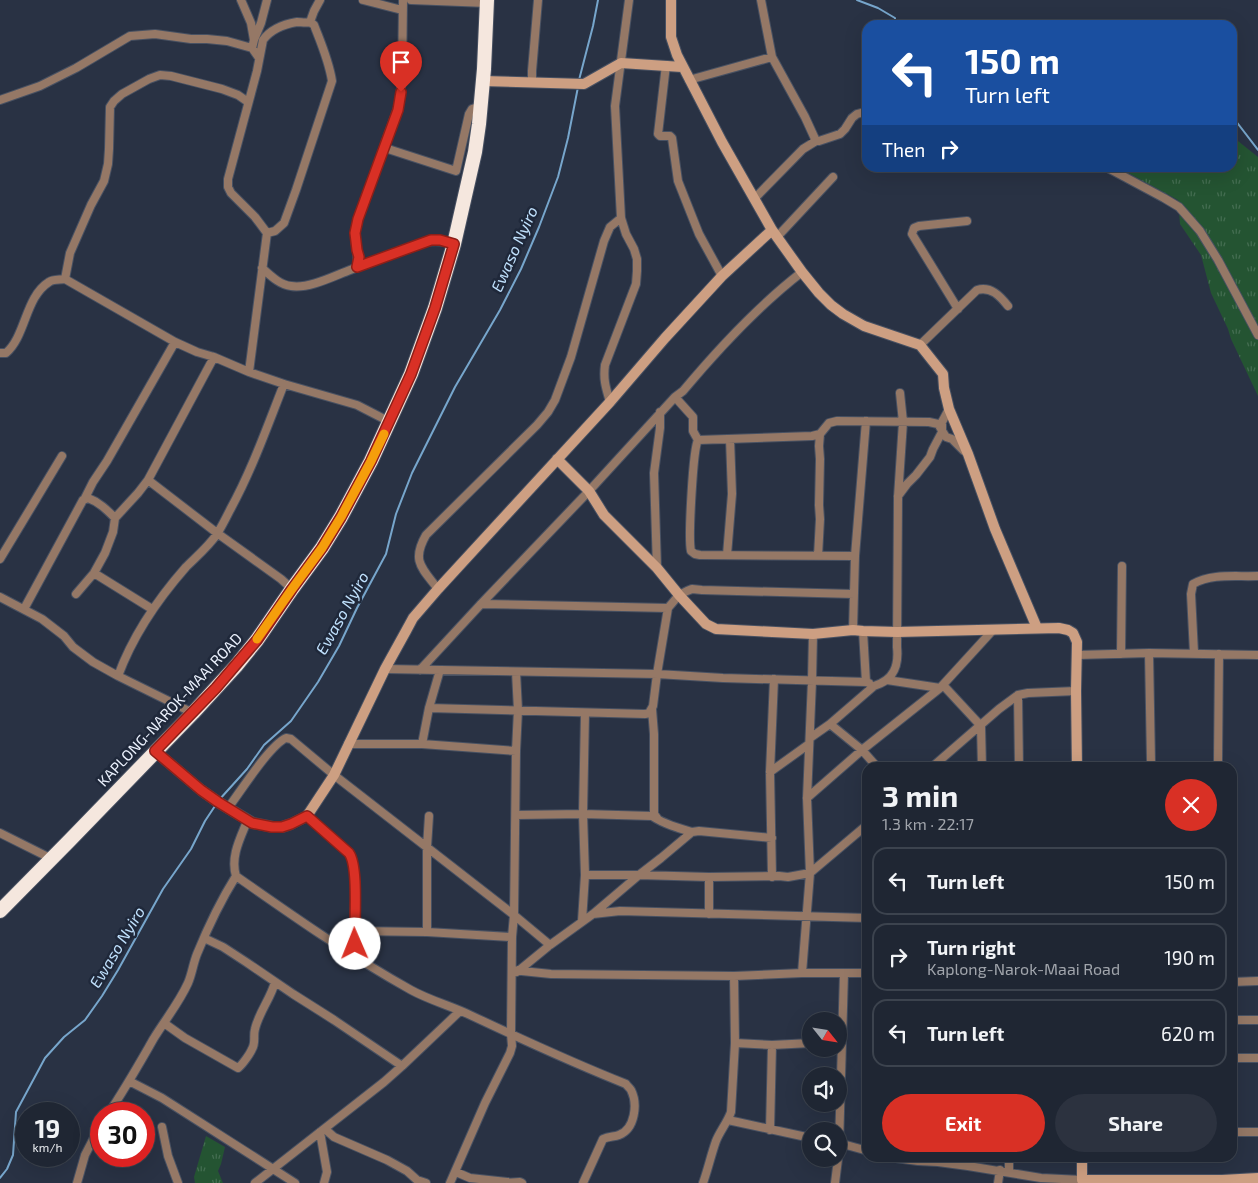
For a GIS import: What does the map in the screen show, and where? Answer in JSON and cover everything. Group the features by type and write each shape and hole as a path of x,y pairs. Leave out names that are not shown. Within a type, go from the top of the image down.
{"highway":[{"name":"KAPLONG-NAROK-MAAI ROAD","path":"0,911 236,666 322,548 371,461 390,422 424,339 454,244 475,152 483,81 487,1"}],"street":[{"path":"241,0 251,23 253,44 259,58"},
{"path":"253,44 267,0"},
{"path":"310,22 320,0"},
{"path":"363,0 402,10"},
{"path":"357,267 359,257 355,233 358,219 385,148 400,100 403,0"},
{"path":"412,0 487,1"},
{"path":"532,83 538,0"},
{"path":"610,402 604,383 604,365 636,284 638,271 634,248 626,234 621,218 615,106 629,0"},
{"path":"671,0 671,37 682,66 754,199 774,233 802,272 819,293 843,314 864,326 920,345 943,374 949,409 968,454 995,529 1037,628"},
{"path":"761,0 772,57 816,141"},
{"path":"248,372 267,234 255,217 231,192 228,187 228,179 266,36 287,24 310,22 314,25 325,52 332,80 284,223 275,231 267,234"},
{"path":"0,100 40,86 76,68 130,36 155,34 253,44"},
{"path":"690,80 772,57"},
{"path":"483,81 584,84 621,62 682,66"},
{"path":"666,65 658,134 672,138 678,181 699,234 722,276"},
{"path":"65,279 70,253 104,181 108,164 110,107 114,101 122,94 160,75 172,76 222,89 248,102"},
{"path":"385,148 456,171 469,114 472,109 481,106"},
{"path":"754,199 803,149 816,141 840,134 845,130 852,118 862,113"},
{"path":"1115,172 1180,207 1200,231 1218,260 1258,335"},
{"path":"155,751 201,790 252,823 282,827 307,816 334,775 385,669 413,618 722,276 774,233 833,177"},
{"path":"438,589 421,568 418,551 426,535 548,412 570,356 604,241 610,227 621,218"},
{"path":"958,309 912,234 914,228 925,225 967,221"},
{"path":"262,268 281,283 301,287 431,240 440,240 454,244"},
{"path":"420,670 742,326 768,300 802,272"},
{"path":"0,353 6,353 11,349 27,312 41,288 50,281 65,279 197,352 284,384 357,405 390,422"},
{"path":"920,345 977,290 984,288 993,291 1008,306"},
{"path":"24,608 93,482 176,342"},
{"path":"76,594 94,573 110,542 115,518 148,480 214,357"},
{"path":"118,676 125,657 152,609 182,572 205,549 217,533 236,500 252,466 284,384"},
{"path":"385,669 657,674 882,683 887,680 897,665 898,658 898,497 903,422 900,393"},
{"path":"675,397 694,417 693,431 698,440 695,448 690,535 691,549 695,554 855,556"},
{"path":"898,497 930,458 942,432 942,422 949,409"},
{"path":"657,568 654,473 660,428 660,412"},
{"path":"818,556 820,519 819,446 820,434 829,423 837,420 934,422 938,424 946,437 952,439 968,454"},
{"path":"866,421 855,556 854,594 858,631 870,684"},
{"path":"698,440 812,436 820,434"},
{"path":"727,554 732,494 730,439"},
{"path":"0,559 62,456"},
{"path":"557,459 589,491 604,515 657,568 706,624 716,629 813,634 858,631 897,632 1037,628 1068,630 1073,633 1077,642 1076,762"},
{"path":"148,480 217,533 282,579 292,589"},
{"path":"85,498 99,504 115,518"},
{"path":"1121,654 1122,566"},
{"path":"94,573 152,609"},
{"path":"1194,653 1191,594 1193,584 1202,579 1215,577 1258,576"},
{"path":"658,820 654,814 654,734 652,710 668,608 679,595 692,589 854,594"},
{"path":"0,596 24,608 52,626 73,647 93,662 193,712"},
{"path":"481,604 668,608"},
{"path":"807,798 862,750 941,686 993,630"},
{"path":"802,973 810,873 807,798 813,634"},
{"path":"1077,655 1149,653 1258,655"},
{"path":"1149,653 1150,762"},
{"path":"1218,762 1219,654"},
{"path":"422,744 440,670"},
{"path":"450,1183 512,1046 515,971 512,937 518,710 516,672"},
{"path":"772,876 770,772 774,679"},
{"path":"887,680 941,686 981,726 982,762"},
{"path":"770,772 830,724 870,684"},
{"path":"938,762 999,709 1018,696 1028,693 1076,691"},
{"path":"1018,696 1019,762"},
{"path":"430,708 644,714 650,713 652,710"},
{"path":"582,921 585,875 583,814 585,713"},
{"path":"830,724 862,750 873,762"},
{"path":"228,808 260,765 281,741 286,738 291,739 550,945"},
{"path":"348,744 422,744 516,751"},
{"path":"516,815 652,816 671,826 692,832 699,831 772,838"},
{"path":"307,816 351,856 355,874 354,931 356,956"},
{"path":"427,932 428,816"},
{"path":"116,1102 154,1037 177,1004 188,982 204,938 225,894 236,876 234,863 237,847 248,819"},
{"path":"585,875 788,877 810,873 862,829"},
{"path":"515,971 593,914 692,832"},
{"path":"0,833 52,859"},
{"path":"236,876 356,956 413,991 567,1060 626,1084 631,1089 634,1102 632,1123 619,1135 604,1139 585,1181"},
{"path":"709,877 709,914"},
{"path":"593,914 620,911 862,918"},
{"path":"354,931 427,932 512,937"},
{"path":"204,938 223,947 402,1066"},
{"path":"515,971 551,974 734,976 802,973 862,974"},
{"path":"842,1012 844,973"},
{"path":"703,1183 716,1142 728,1120 731,1105 735,1043 734,976"},
{"path":"1237,982 1258,981"},
{"path":"164,1024 238,1068 254,1047 256,1022 275,982"},
{"path":"255,1183 402,1066 460,1011"},
{"path":"1237,1020 1258,1020"},
{"path":"735,1043 772,1045 802,1043"},
{"path":"770,1130 772,1045"},
{"path":"839,1122 840,1058"},
{"path":"1237,1058 1258,1058"},
{"path":"129,1081 162,1098 273,1169 290,1182"},
{"path":"728,1120 802,1136"},
{"path":"162,1127 168,1156 178,1183"},
{"path":"322,1130 387,1160 418,1181 426,1183"},
{"path":"322,1130 326,1172 324,1183"},
{"path":"1237,1132 1258,1132"},
{"path":"77,1183 85,1155 90,1145"},
{"path":"847,1146 862,1150"},
{"path":"950,1162 1040,1178 1082,1180 1222,1180 1258,1178"},
{"path":"1009,1162 1009,1172"},
{"path":"1082,1162 1082,1180"},
{"path":"835,1183 837,1167"},
{"path":"998,1183 1000,1170"},
{"path":"456,1172 470,1178 522,1183"}],"green space":[{"path":"1237,140 1258,157 1258,396 1211,293 1201,255 1180,224 1178,200 1126,172 1237,172"},
{"path":"206,1136 225,1147 218,1171 223,1183 195,1183 194,1177"}],"waterway":[{"name":"Ewaso Nyiro","path":"579,80 598,0"},
{"path":"857,0 878,8 895,18 895,20"},
{"name":"Ewaso Nyiro","path":"219,800 247,769 264,745 291,721 318,682 339,646 386,554 396,514 412,473 455,387 500,310 521,269 539,227 558,177 578,87"},
{"path":"1237,123 1258,150"},
{"name":"Ewaso Nyiro","path":"0,1178 7,1169 13,1155 16,1112 45,1058 64,1037 85,1020 102,996 163,889 191,849 215,806"}],"slow traffic":[{"path":"257,639 322,548 341,517 384,434"}],"route":[{"path":"355,944 355,874 353,861 349,853 307,816 282,827 252,823 201,790 155,751 236,666 257,640 322,548 371,461 411,374 435,308 454,244 440,240 431,240 357,267 359,257 355,233 358,219 398,110 401,92"}]}
